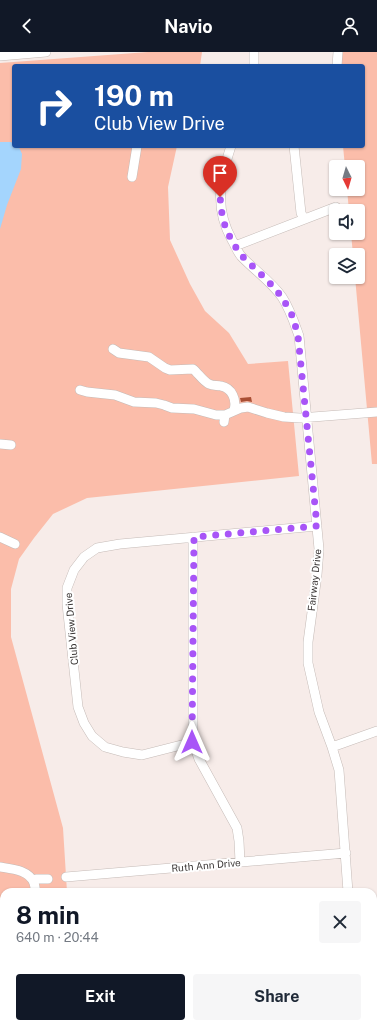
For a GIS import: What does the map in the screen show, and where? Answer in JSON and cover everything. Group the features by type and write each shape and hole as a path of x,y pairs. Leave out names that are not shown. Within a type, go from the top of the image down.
{"street":[{"path":"0,56 46,52"},
{"path":"254,52 254,64"},
{"path":"337,64 338,52"},
{"path":"132,177 137,148"},
{"name":"Fairway Drive","path":"229,148 221,181 220,197 226,230 241,255 282,297 293,317 298,336 319,549 308,642 308,663 319,712 339,770 348,888"},
{"path":"294,148 301,213 304,219"},
{"path":"235,246 329,210"},
{"path":"113,350 119,353 149,357 170,370 193,366 206,383 226,387 230,391 235,400 234,410"},
{"path":"80,390 115,395 134,402 156,403 172,408 194,409 224,418 234,410 248,407 284,417 300,418 376,411"},
{"path":"0,444 11,444"},
{"name":"Club View Drive","path":"192,742 142,755 106,747 92,736 84,723 78,708 67,604 67,588 74,570 84,557 97,548 120,544 317,526"},
{"path":"0,536 15,544"},
{"path":"194,537 192,742 199,759 237,828 240,862"},
{"path":"332,747 377,730"},
{"name":"Ruth Ann Drive","path":"66,876 346,853"},
{"path":"0,867 23,872 30,876 33,881"},
{"path":"31,869 35,888"},
{"path":"33,881 36,879 48,879"}],"shaded area":[{"path":"148,52 202,52 200,64 12,64 12,148 177,148 168,187 170,240 190,284 205,311 229,333 248,364 288,361 299,476 87,498 53,514 19,559 11,589 11,637 63,828 67,888 0,888 0,63"},
{"path":"334,52 377,52 377,464 372,464 356,284 365,284 365,248 352,248 352,240 365,240 365,204 348,204 348,196 365,196 365,160 344,160 343,148 365,148 365,64 335,64"}],"water":[{"path":"0,142 11,142 12,148 19,148 22,154 21,169 7,205 0,229"}],"building":[{"path":"251,397 252,402 241,402 240,398"}],"route":[{"path":"192,742 194,537 317,526 298,336 293,317 282,297 241,255 235,246 226,230 220,197"}]}
